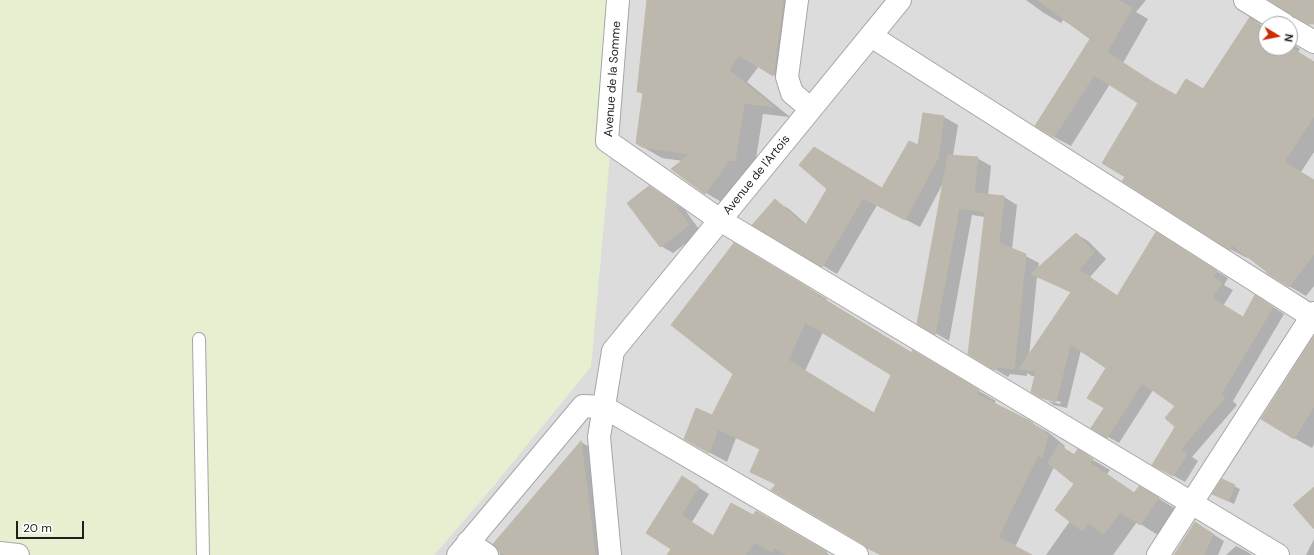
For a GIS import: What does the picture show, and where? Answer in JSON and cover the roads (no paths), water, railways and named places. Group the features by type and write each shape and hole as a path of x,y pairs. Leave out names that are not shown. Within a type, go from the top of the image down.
{"street":[{"name":"Avenue de la Somme","path":"618,0 607,142 720,220"},
{"path":"797,0 788,77 792,93 811,109"},
{"name":"Avenue de l'Artois","path":"604,407 613,351 900,0"},
{"path":"1245,0 1271,16"},
{"path":"1298,33 1314,42"},
{"path":"871,36 1313,316 1158,555"},
{"path":"720,220 1278,555"},
{"path":"487,555 463,549 583,406 604,407 857,555"},
{"path":"604,407 599,437 610,555"},
{"path":"0,554 18,555"}],"lane":[{"path":"200,339 203,555"}]}
